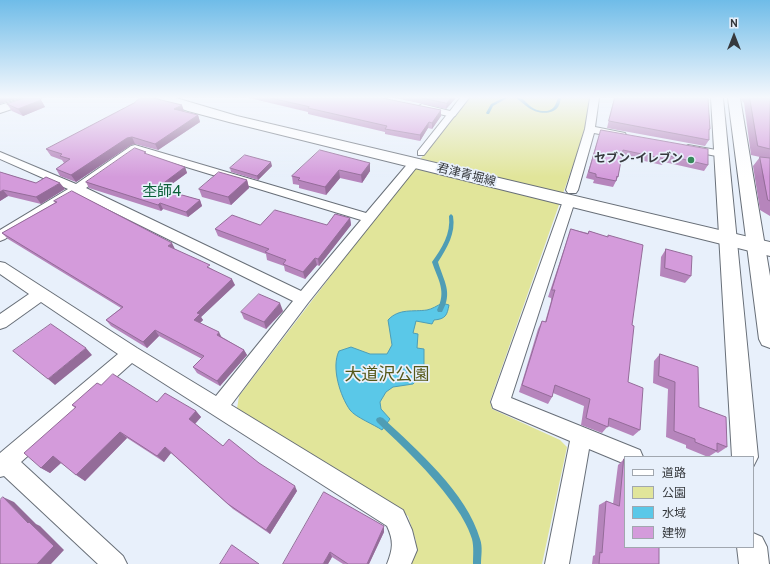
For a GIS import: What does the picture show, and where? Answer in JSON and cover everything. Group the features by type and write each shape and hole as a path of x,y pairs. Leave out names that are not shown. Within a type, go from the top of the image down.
{"main road":[{"name":"君津青堀線","path":"259,124 418,158"},
{"name":"君津青堀線","path":"291,124 570,196 763,241"}],"street":[{"path":"218,408 303,299 370,218 444,124"},
{"path":"591,124 570,196 500,402 630,456"},
{"path":"719,124 745,456"},
{"path":"741,124 750,160 763,241 770,339"},
{"path":"590,130 629,137"},
{"path":"675,145 750,160"},
{"path":"0,236 77,189 135,148 370,218"},
{"path":"0,155 77,189 303,299"},
{"path":"0,267 131,353 395,518 401,530 405,550 399,564"},
{"path":"0,322 41,294"},
{"path":"115,564 3,464 131,353"},
{"path":"557,564 581,436"},
{"path":"752,548 754,564"}],"green space":[{"name":"大道沢公園","path":"447,124 586,124 490,401 492,409 560,440 567,447 542,564 407,564 416,541 408,516 237,409 239,396"}],"water":[{"path":"442,303 449,305 445,316 434,320 432,324 416,321 413,333 418,334 417,348 424,349 424,373 413,384 393,387 386,392 380,402 381,409 390,419 382,430 353,413 343,397 336,373 339,351 351,347 370,354 387,354 392,345 388,320 392,316 406,311 427,310"}],"building":[{"path":"93,124 184,124 155,144 132,137 127,138 71,175 56,169 70,159 60,156 62,154 46,149"},
{"path":"380,124 427,124 420,135 385,129 387,126"},
{"path":"626,124 710,124 709,140"},
{"path":"754,124 770,124 770,149 758,146"},
{"path":"601,130 708,149 708,165 665,155 665,159 623,150 616,181 596,177 596,174 589,172"},
{"path":"135,148 146,152 144,153 185,167 157,188 200,200 186,212 160,203 158,205 86,182"},
{"path":"320,150 370,163 361,175 339,170 325,187 298,180 300,178 292,176"},
{"path":"245,155 271,162 257,176 230,168"},
{"path":"760,157 770,158 770,201 768,200"},
{"path":"0,172 36,183 46,177 60,183 36,197 3,190 0,192"},
{"path":"219,172 247,180 228,197 199,189"},
{"path":"72,191 172,243 168,246 210,265 207,267 232,279 197,313 200,314 194,320 219,332 217,335 244,350 217,381 193,367 204,356 155,330 143,342 106,320 123,307 2,233 57,202 54,201"},
{"path":"275,210 327,225 335,214 350,218 318,259 315,258 303,272 283,264 286,260 265,252 269,249 215,229 232,215 260,225"},
{"path":"571,229 588,234 589,231 608,237 608,235 643,245 632,325 634,326 628,382 643,388 640,430 609,418 608,427 586,418 590,399 555,385 552,397 522,385 542,321 546,322 555,290 552,290"},
{"path":"666,249 692,256 691,276 665,268"},
{"path":"259,294 280,303 264,322 241,312"},
{"path":"51,324 86,348 48,379 13,351"},
{"path":"660,354 698,367 699,407 726,417 727,447 717,443 717,451 695,442 695,439 674,431 675,382 659,376"},
{"path":"113,374 157,402 165,393 196,411 189,419 223,446 229,439 259,463 295,486 266,530 228,504 165,447 157,456 120,432 76,475 53,456 41,468 24,453 76,407 72,405 97,383 101,385"},
{"path":"624,459 624,548 659,548 659,564 599,564 600,552 602,553 606,501 619,506"},
{"path":"324,492 384,526 367,564 348,564 330,552 323,564 283,564"},
{"path":"3,497 28,523 29,522 54,546 37,564 0,564 0,500"},
{"path":"232,545 259,564 220,564"}],"waterway":[{"path":"440,310 445,298 445,292 435,262 448,240 452,222 451,216"},
{"path":"380,420 435,475 460,507 476,539 477,564"}],"place":[{"name":"セブン-イレブン","path":"691,160"}],"district":[{"name":"杢師4","path":"162,193"}]}
